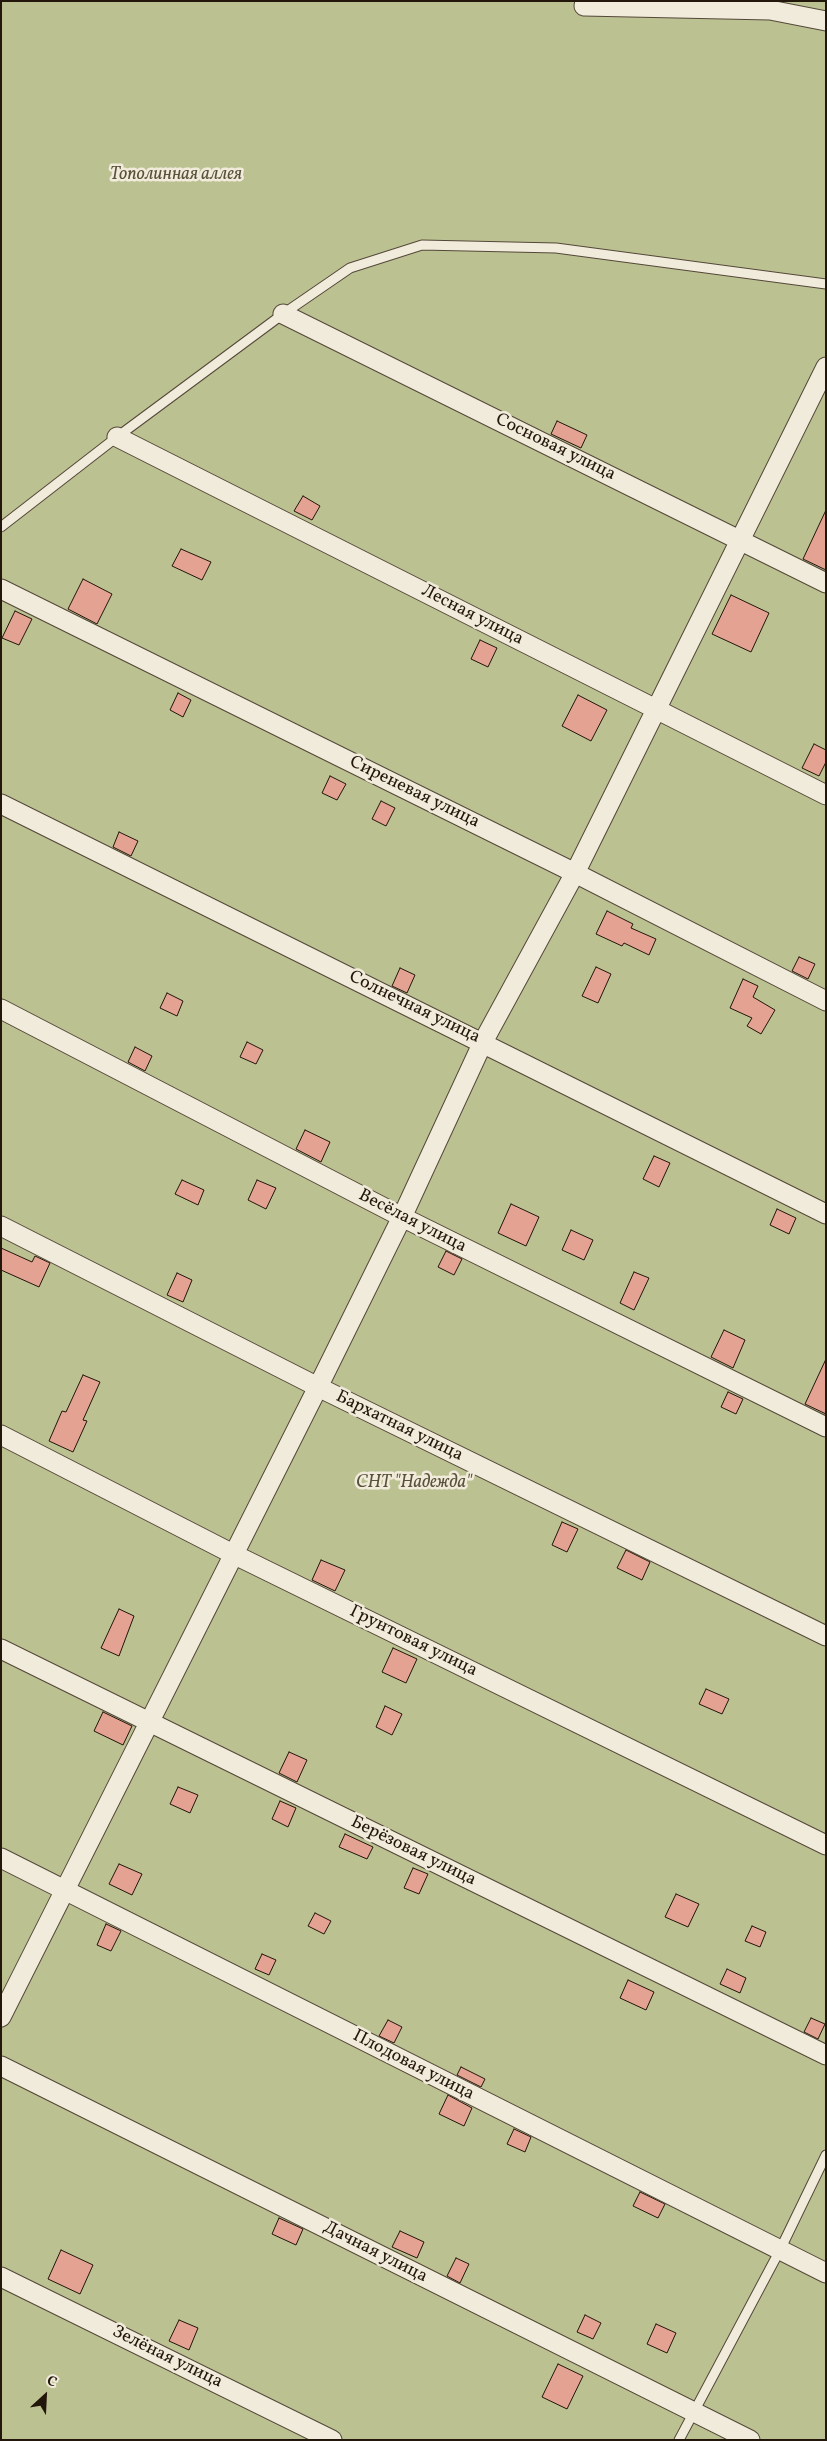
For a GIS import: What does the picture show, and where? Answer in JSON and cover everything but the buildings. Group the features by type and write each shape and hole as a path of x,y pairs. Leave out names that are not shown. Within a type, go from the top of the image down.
{"street":[{"path":"584,1 584,6 770,10 826,21"},
{"name":"Сосновая улица","path":"283,314 826,583"},
{"path":"1,2017 402,1218 483,1042 575,872 655,708 825,373"},
{"name":"Лесная улица","path":"117,437 826,795"},
{"name":"Сиреневая улица","path":"1,589 575,872 826,1001"},
{"name":"Солнечная улица","path":"1,804 826,1214"},
{"name":"Весёлая улица","path":"1,1008 402,1218 826,1428"},
{"name":"Бархатная улица","path":"1,1226 318,1387 826,1636"},
{"name":"Грунтовая улица","path":"1,1435 234,1554 826,1844"},
{"name":"Берёзовая улица","path":"1,1649 826,2055"},
{"name":"Плодовая улица","path":"1,1858 65,1892 826,2272"},
{"name":"Дачная улица","path":"1,2066 750,2440"},
{"name":"Зелёная улица","path":"1,2277 332,2440"}],"lane":[{"path":"1,527 117,437 283,314 350,268 422,245 556,248 826,284"},
{"path":"679,2440 780,2250 826,2155"}],"green space":[{"name":"СНТ \"Надежда\"","path":"1,1 826,1 826,2440 1,2440"}],"park label":[{"name":"Тополинная аллея","path":"176,176"}]}
